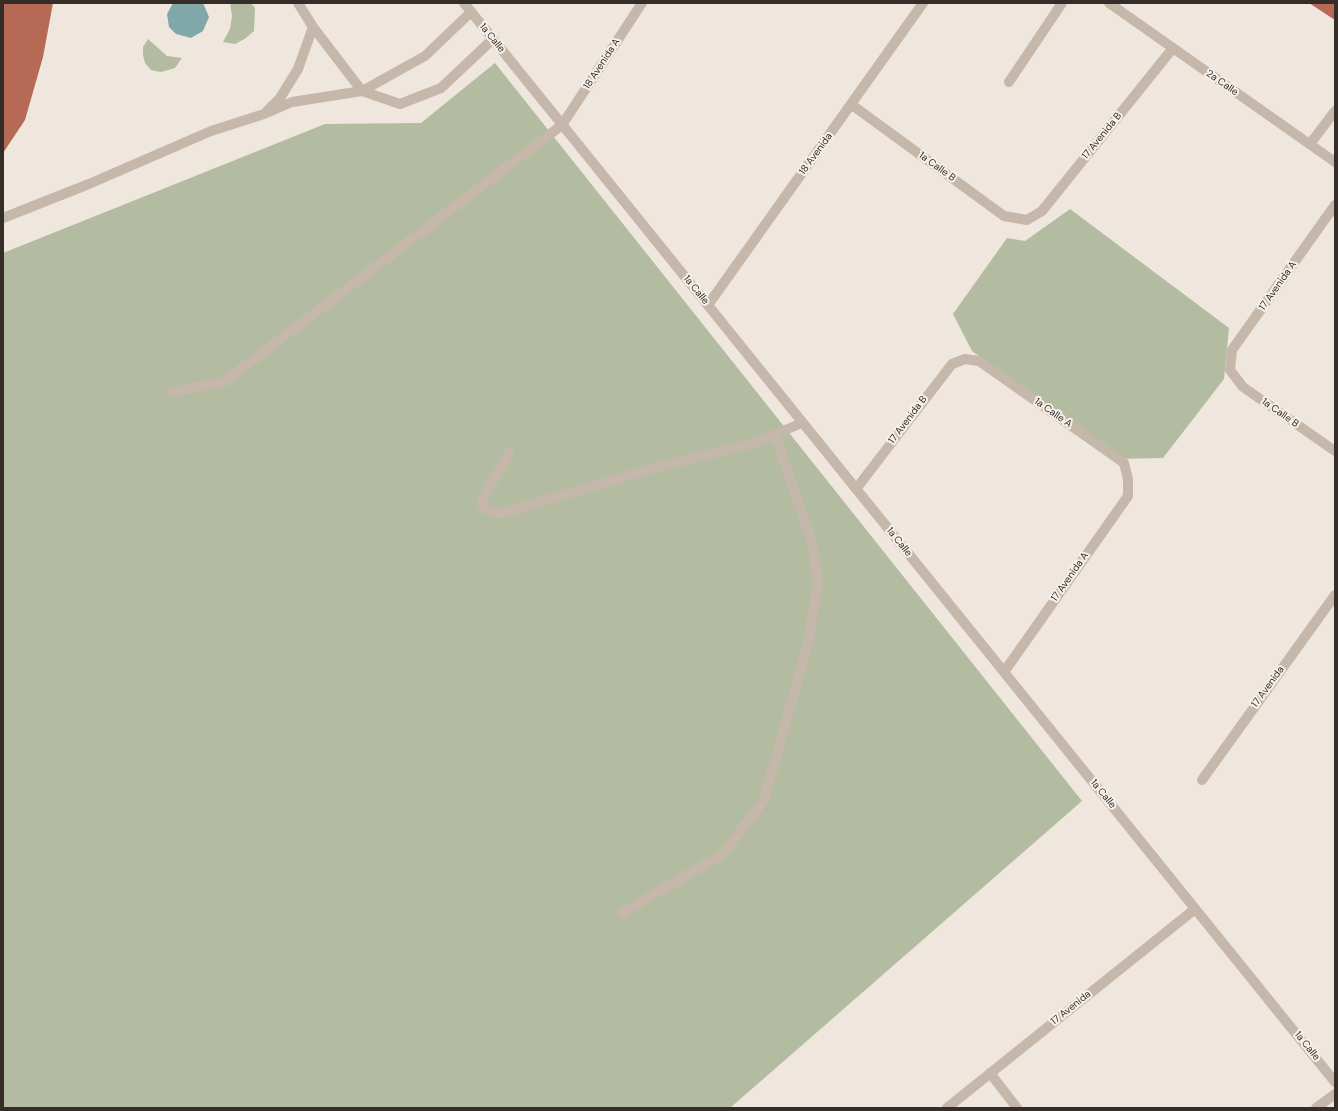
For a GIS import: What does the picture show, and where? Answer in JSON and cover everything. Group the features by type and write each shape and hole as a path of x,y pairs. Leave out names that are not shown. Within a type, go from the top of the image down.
{"street":[{"path":"298,3 312,27 362,91 400,104 441,88 493,39"},
{"name":"1a Calle","path":"464,3 1335,1082"},
{"name":"18 Avenida A","path":"172,392 224,382 562,125 642,3"},
{"name":"18 Avenida","path":"708,305 852,105 923,3"},
{"path":"1009,82 1062,3"},
{"name":"2a Calle","path":"1109,3 1335,162"},
{"path":"3,218 89,184 211,131 264,114 292,102 362,91 425,56 471,12"},
{"path":"264,114 280,98 298,69 312,27"},
{"name":"17 Avenida B","path":"1027,220 1042,211 1173,48"},
{"name":"1a Calle B","path":"852,105 1004,216 1027,220"},
{"path":"1310,144 1335,111"},
{"name":"17 Avenida A","path":"1230,370 1232,350 1335,205"},
{"name":"17 Avenida B","path":"856,489 952,364 966,359"},
{"name":"1a Calle A","path":"966,359 979,362 1124,463 1128,480"},
{"name":"1a Calle B","path":"1230,370 1243,387 1335,451"},
{"path":"509,453 482,501 484,508 494,514 504,513 661,466 754,443 802,423"},
{"path":"622,913 723,854 764,800 808,644 818,582 812,542 775,435"},
{"name":"17 Avenida A","path":"1004,672 1128,496 1128,480"},
{"name":"17 Avenida","path":"1202,780 1335,595"},
{"name":"17 Avenida","path":"947,1108 1195,909"},
{"path":"990,1073 1017,1108"},
{"path":"1316,1108 1335,1094"}],"green space":[{"path":"230,3 251,3 255,8 254,31 246,38 235,44 223,42 230,29 232,16"},
{"path":"148,39 167,56 182,58 175,68 161,72 151,70 145,63 143,55 143,47"},
{"path":"495,63 1082,801 730,1108 3,1108 3,253 325,124 421,123"},
{"path":"1070,209 1229,328 1224,379 1163,458 1118,459 972,351 953,314 1007,238 1025,241"}],"water":[{"path":"173,3 203,3 209,17 203,31 191,38 176,34 169,27 167,14"}],"building":[{"path":"3,3 53,3 43,57 25,120 3,153"},
{"path":"1309,3 1335,3 1335,20"}]}
